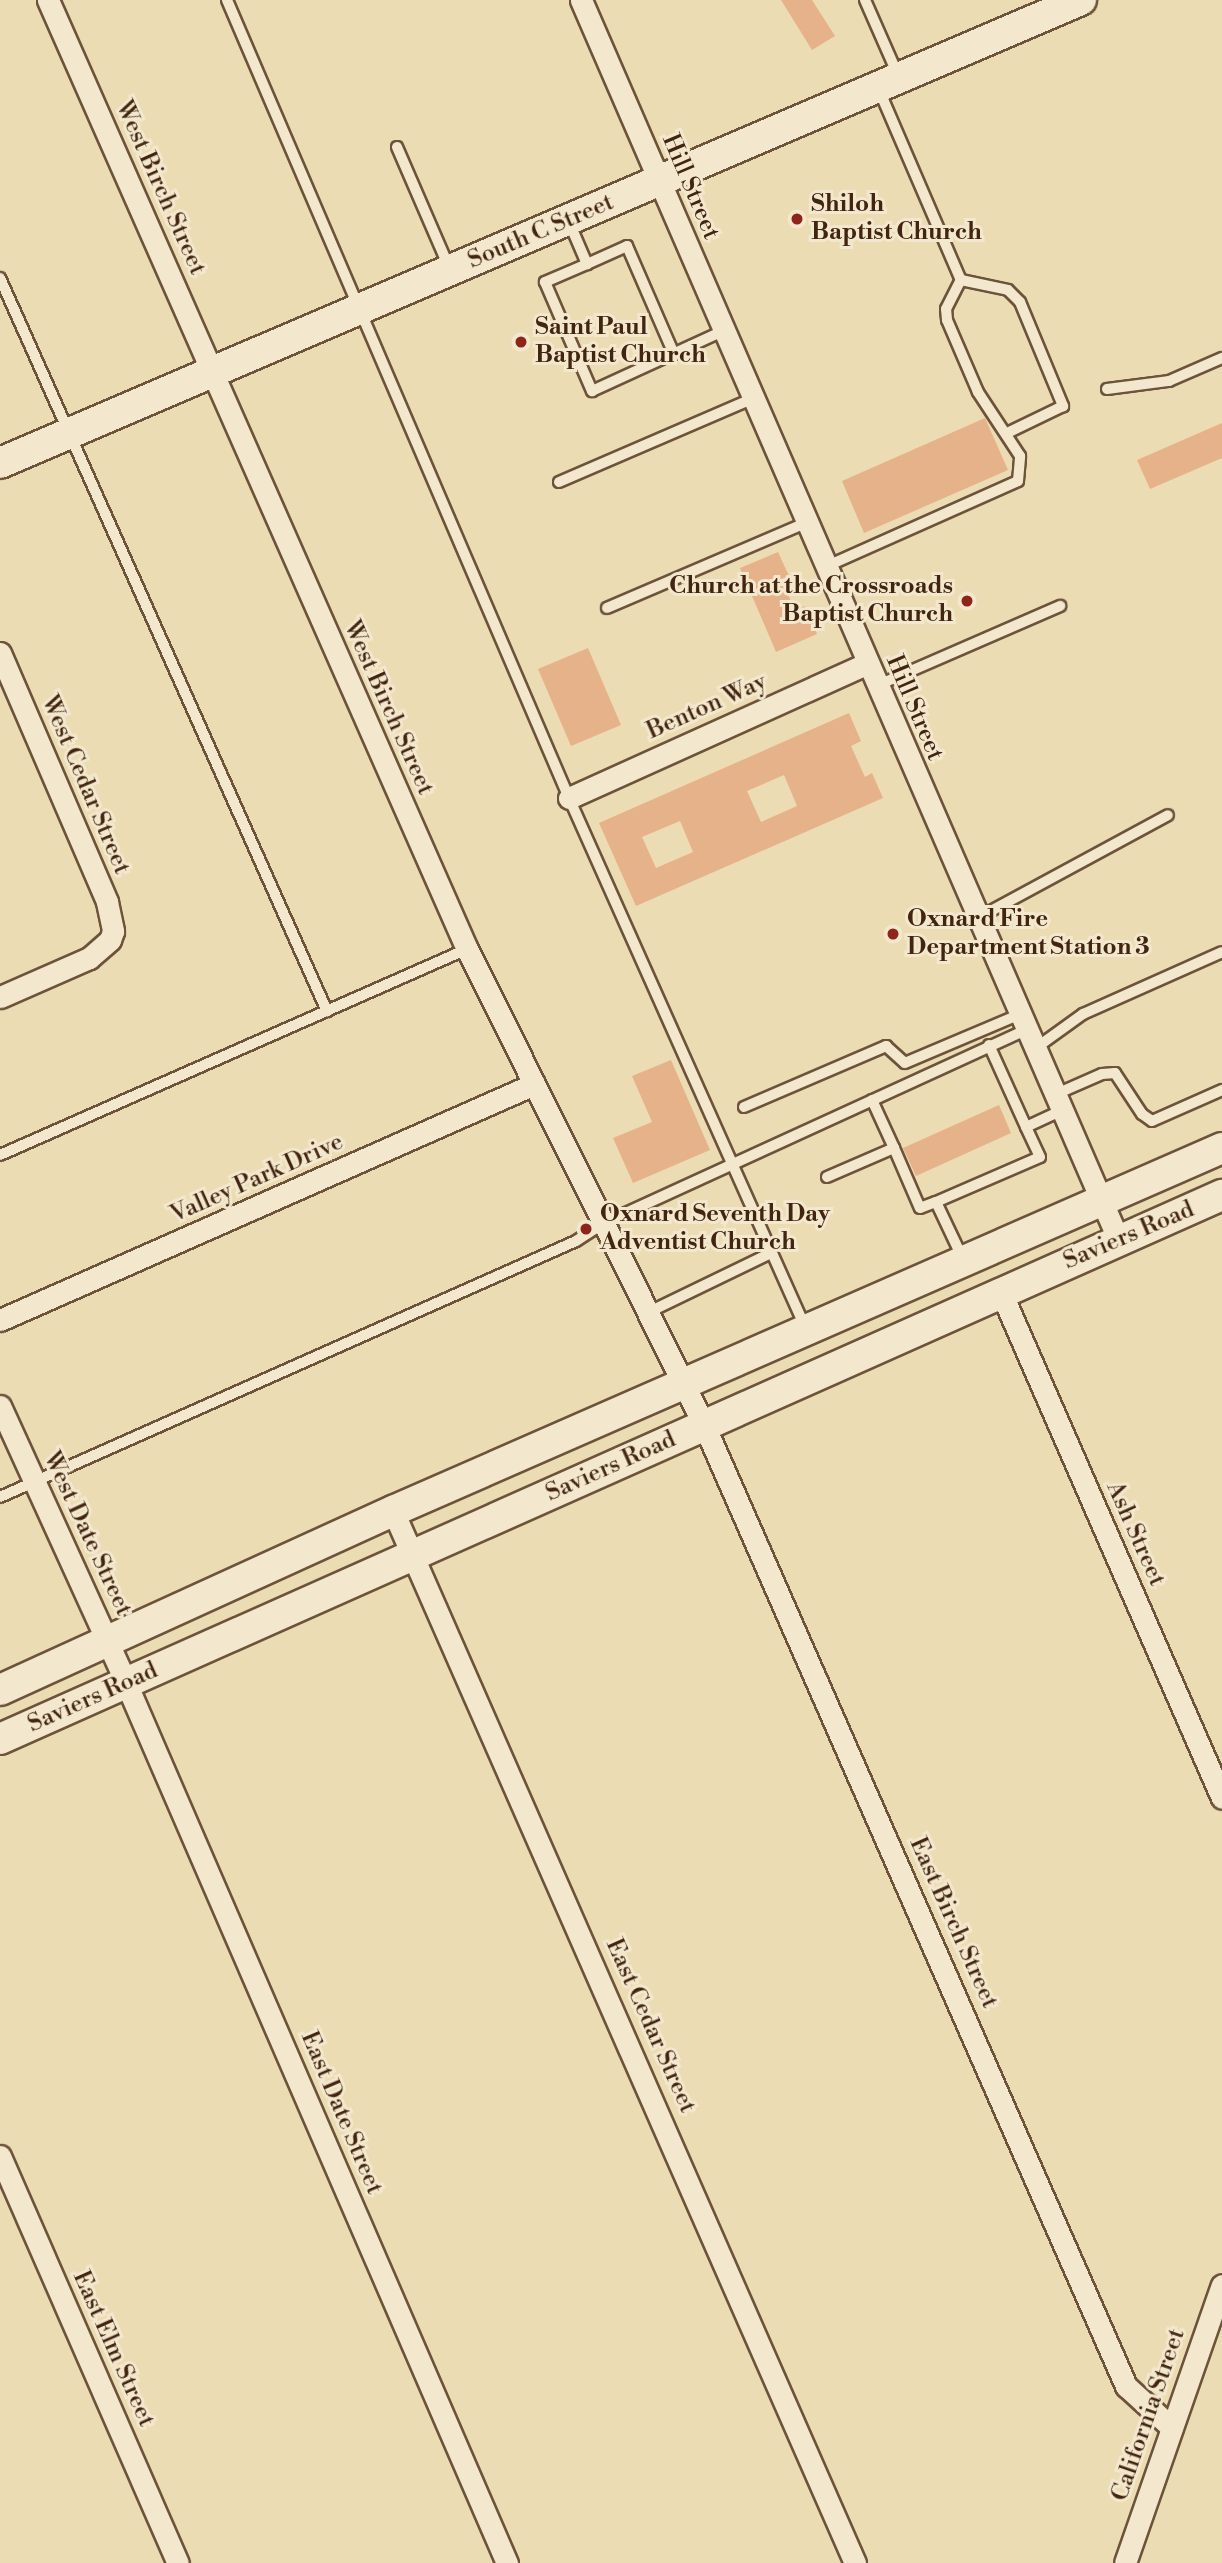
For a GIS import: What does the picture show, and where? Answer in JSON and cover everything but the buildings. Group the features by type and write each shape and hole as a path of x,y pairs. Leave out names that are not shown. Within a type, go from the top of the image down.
{"main road":[{"name":"South C Street","path":"0,463 1081,0"},
{"name":"Saviers Road","path":"0,1690 393,1511 686,1385 1222,1148"},
{"name":"Saviers Road","path":"0,1739 1000,1290 1222,1195"}],"street":[{"name":"West Birch Street","path":"48,0 467,949 704,1425"},
{"name":"Hill Street","path":"581,0 976,919 1119,1241"},
{"name":"West Cedar Street","path":"0,653 112,918 110,940 89,958 0,997"},
{"name":"Benton Way","path":"569,798 866,664"},
{"name":"Valley Park Drive","path":"0,1320 534,1084"},
{"name":"Ash Street","path":"1000,1290 1222,1798"},
{"name":"West Date Street","path":"0,1406 126,1683"},
{"name":"East Birch Street","path":"704,1425 1126,2385 1172,2428"},
{"name":"East Cedar Street","path":"393,1511 855,2563"},
{"name":"East Date Street","path":"126,1683 507,2563"},
{"name":"East Elm Street","path":"0,2156 178,2563"},
{"name":"California Street","path":"1125,2563 1222,2285"}],"lane":[{"path":"824,567 1006,490 1021,474 1020,456 978,391 947,320 946,309 961,280 889,83 865,0"},
{"path":"230,1 569,798 807,1332"},
{"path":"397,147 450,270"},
{"path":"569,221 587,264"},
{"path":"674,354 627,246 545,282 592,391 674,354 723,331"},
{"path":"0,278 327,1010"},
{"path":"961,280 1008,290 1020,302 1063,406 1007,433"},
{"path":"1107,389 1169,381 1222,358"},
{"path":"559,482 752,399"},
{"path":"607,608 806,523"},
{"path":"876,687 1060,606"},
{"path":"976,919 1168,815"},
{"path":"0,1155 467,949"},
{"path":"1034,1050 1083,1014 1222,952"},
{"path":"0,1497 576,1241 604,1223 989,1045 1021,1022"},
{"path":"744,1107 886,1046 905,1063 1021,1022"},
{"path":"872,1100 920,1208 1040,1157 989,1045"},
{"path":"1026,1127 1102,1074 1115,1073 1142,1114 1152,1121 1222,1090"},
{"path":"828,1177 894,1149"},
{"path":"936,1202 965,1262"},
{"path":"649,1312 771,1253"}],"place":[{"name":"Shiloh Baptist Church","path":"797,219"},
{"name":"Saint Paul Baptist Church","path":"521,342"},
{"name":"Church at the Crossroads Baptist Church","path":"967,601"},
{"name":"Oxnard Fire Department Station 3","path":"893,934"},
{"name":"Oxnard Seventh Day Adventist Church","path":"586,1229"}]}
